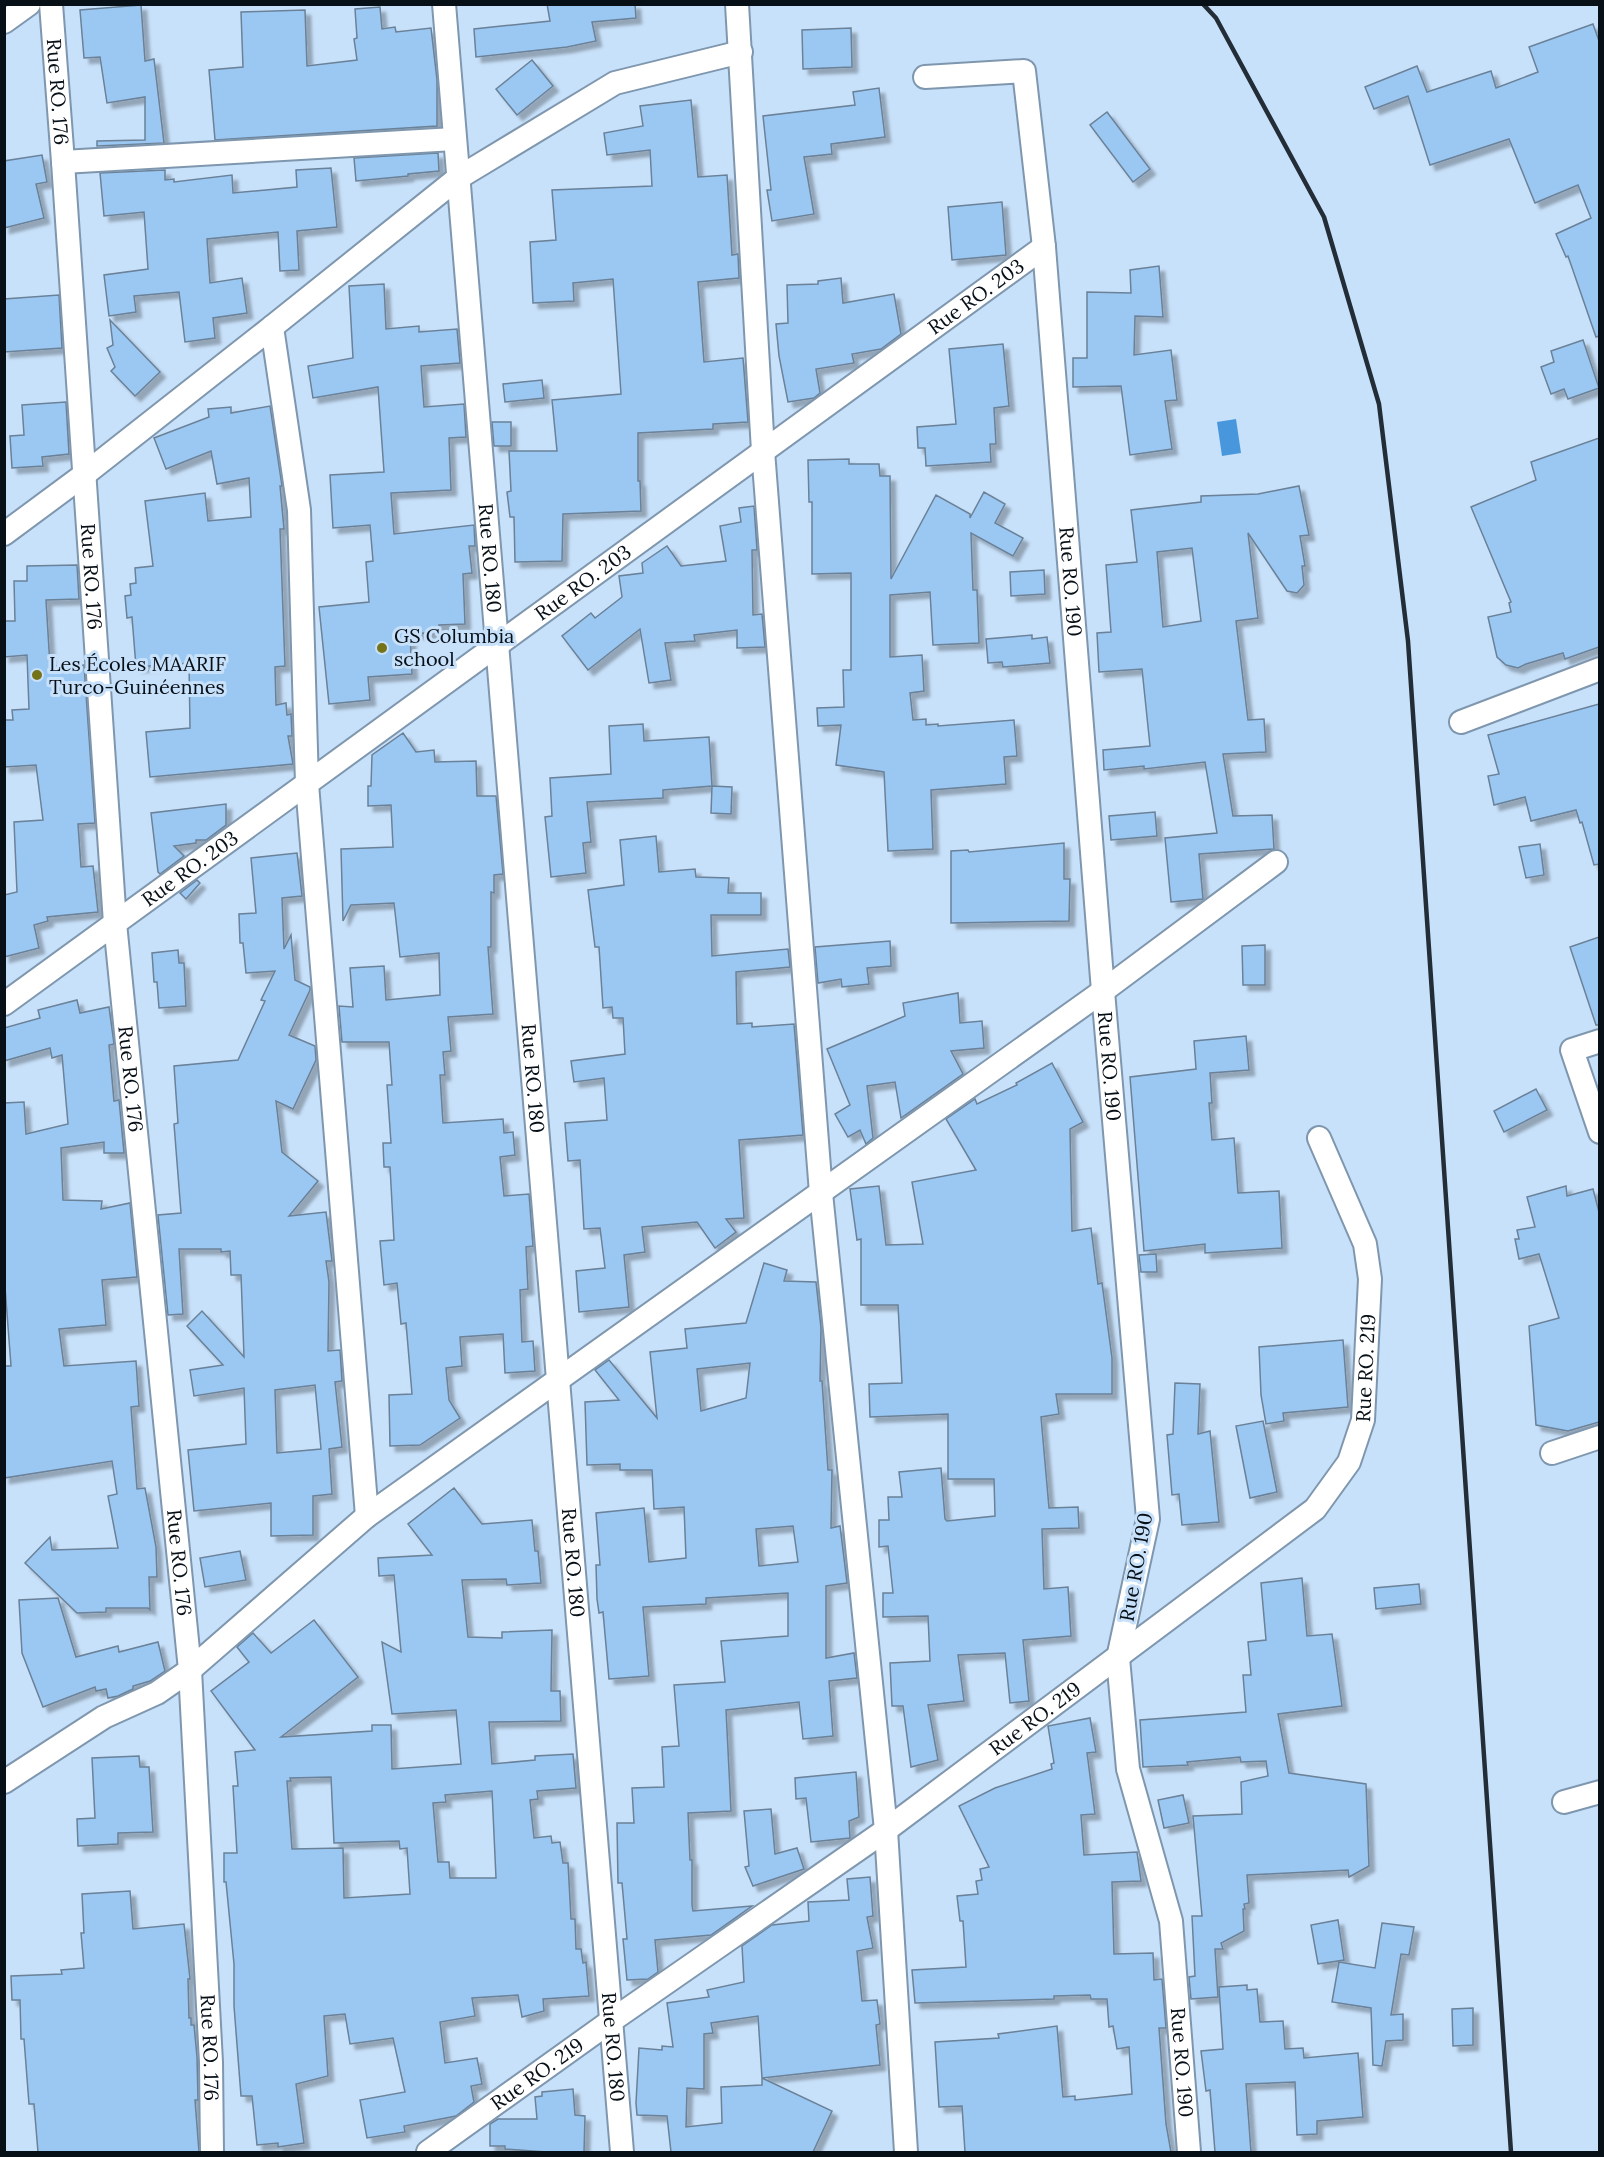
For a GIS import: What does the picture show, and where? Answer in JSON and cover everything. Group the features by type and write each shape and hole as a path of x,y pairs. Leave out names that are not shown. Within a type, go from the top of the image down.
{"street":[{"path":"4,22 29,4"},
{"name":"Rue RO. 176","path":"51,4 115,924 190,1670 211,2062 212,2152"},
{"name":"Rue RO. 180","path":"444,4 622,2152"},
{"path":"737,4 762,452 821,1192 886,1830 906,2152"},
{"path":"4,534 85,474 458,178 615,83 741,52"},
{"name":"Rue RO. 190","path":"925,76 1024,71 1044,247 1148,1520 1118,1658 1128,1769 1171,1921 1189,2152"},
{"path":"63,162 454,139"},
{"name":"Rue RO. 203","path":"4,1004 1044,247"},
{"path":"272,327 299,510 307,784 367,1516"},
{"path":"1461,722 1599,669"},
{"path":"4,1782 104,1717 157,1694 190,1670 367,1516 1103,991 1276,862"},
{"path":"1599,1041 1572,1050 1599,1132"},
{"name":"Rue RO. 219","path":"428,2152 611,2020 886,1830 1315,1509 1349,1462 1363,1420 1370,1279 1365,1244 1318,1138"},
{"path":"1552,1453 1599,1437"},
{"path":"1564,1802 1599,1791"}],"water":[{"path":"1236,419 1241,453 1222,456 1217,422"}],"building":[{"path":"547,4 635,4 636,18 592,22 596,41 567,47 476,57 474,29 550,21"},
{"path":"141,5 145,61 154,59 164,143 97,146 97,141 145,140 145,97 107,103 100,57 84,58 80,10"},
{"path":"380,7 382,29 395,27 396,32 431,28 437,80 437,126 215,140 209,70 243,67 241,12 305,10 307,66 357,60 354,39 357,38 355,9"},
{"path":"1593,24 1599,41 1599,336 1596,337 1568,256 1566,257 1556,234 1591,218 1578,185 1535,203 1509,139 1430,165 1408,96 1374,109 1365,87 1417,66 1427,92 1491,71 1496,88 1538,72 1529,47"},
{"path":"851,28 852,67 803,69 802,30"},
{"path":"532,60 553,86 517,115 496,89"},
{"path":"879,88 885,137 831,144 832,154 804,157 814,214 772,221 767,190 771,190 763,116 855,105 853,92"},
{"path":"691,100 698,177 727,175 732,255 738,254 739,278 698,282 704,362 743,358 748,422 713,424 713,429 638,433 638,481 640,481 641,511 563,514 562,561 515,562 514,517 510,517 507,492 511,491 509,451 557,451 552,400 621,394 613,279 573,283 574,301 533,303 530,242 556,240 552,190 652,186 650,150 607,155 604,133 643,126 640,106"},
{"path":"1107,112 1150,169 1133,182 1090,125"},
{"path":"438,153 439,171 356,181 354,158"},
{"path":"42,155 47,182 36,184 44,218 4,228 4,161"},
{"path":"331,168 337,227 297,231 299,270 280,271 278,232 207,239 210,283 242,278 247,313 213,318 215,338 185,342 179,292 134,296 136,312 109,316 104,275 148,269 144,212 104,216 100,173 165,170 165,180 174,179 174,182 232,175 233,193 297,187 296,170"},
{"path":"1002,202 1006,255 952,260 948,207"},
{"path":"1159,266 1163,317 1135,316 1134,355 1171,350 1177,400 1165,401 1172,449 1130,455 1121,386 1073,387 1073,358 1087,358 1087,292 1131,293 1130,270"},
{"path":"841,278 843,303 894,294 901,334 881,349 852,354 854,363 816,369 820,393 814,398 788,402 779,356 776,324 788,323 787,285 818,284 818,281"},
{"path":"384,284 386,329 419,326 419,332 457,329 460,363 421,366 424,407 464,404 466,437 449,438 451,490 391,493 394,534 474,525 475,546 469,546 472,573 463,574 465,624 439,625 440,632 410,634 412,674 368,677 370,700 329,704 319,607 369,602 366,562 373,561 370,525 333,528 330,475 384,472 378,387 313,398 308,366 353,358 349,286"},
{"path":"59,295 62,348 4,352 4,299"},
{"path":"110,320 160,372 135,396 111,371 115,367 107,348 113,345"},
{"path":"1583,340 1599,388 1568,399 1564,389 1551,394 1541,367 1554,362 1551,351"},
{"path":"1003,344 1009,406 994,408 996,444 990,444 991,462 926,466 925,448 918,448 917,427 956,424 949,349"},
{"path":"542,380 544,398 505,402 503,384"},
{"path":"66,402 69,454 42,457 43,466 12,468 10,436 24,435 22,405"},
{"path":"270,406 282,486 280,486 284,529 280,529 285,666 275,667 276,705 286,703 287,715 291,714 292,736 288,736 293,764 150,777 146,732 190,728 189,663 136,667 132,617 127,618 125,596 131,595 130,584 136,583 135,568 153,566 145,501 205,493 208,521 251,517 249,478 217,484 211,451 166,469 154,438 209,417 208,409 231,407 231,413"},
{"path":"492,422 511,422 511,446 494,446"},
{"path":"1599,438 1599,647 1565,659 1563,653 1518,668 1506,665 1497,657 1488,617 1511,612 1509,603 1511,602 1471,507 1536,480 1531,462"},
{"path":"849,459 849,464 879,464 880,476 890,476 891,579 936,495 970,514 970,518 984,492 1005,504 995,523 1023,538 1013,556 971,533 973,590 977,590 979,643 933,645 930,592 890,595 890,657 922,655 924,691 910,693 913,720 926,719 926,725 938,724 938,726 1014,720 1017,756 1004,757 1006,784 931,790 933,849 888,851 884,772 836,765 841,725 818,726 817,708 844,707 843,670 851,670 851,573 812,574 812,502 809,502 808,460"},
{"path":"1299,486 1309,535 1300,536 1305,566 1302,566 1304,585 1297,593 1287,591 1248,533 1258,618 1236,621 1248,720 1264,719 1266,752 1223,754 1233,816 1272,815 1274,849 1199,854 1203,899 1171,902 1165,838 1217,833 1205,762 1144,769 1144,766 1104,770 1103,750 1150,746 1142,669 1099,672 1097,633 1111,632 1106,565 1137,562 1131,510 1201,502 1201,496 1258,494","holes":["1192,548 1201,621 1163,627 1157,552"]},
{"path":"754,506 757,550 752,550 753,615 762,614 765,647 737,648 737,630 694,635 695,641 665,643 671,680 649,683 640,629 588,670 562,636 591,613 595,618 622,597 619,576 643,573 642,563 667,546 681,566 726,561 720,526 741,522 739,508"},
{"path":"77,565 79,599 46,600 50,666 84,665 95,823 78,824 81,867 93,866 98,912 47,917 48,921 34,925 39,948 4,957 4,895 17,892 14,822 43,820 36,765 4,767 4,720 13,720 12,710 29,709 27,655 4,657 4,621 15,621 14,581 27,581 27,566"},
{"path":"1044,570 1045,594 1011,596 1010,572"},
{"path":"1032,635 1032,639 1047,637 1050,663 1003,667 1002,662 988,663 986,639"},
{"path":"1599,704 1599,864 1594,865 1582,822 1580,823 1576,810 1531,821 1525,797 1494,805 1488,776 1499,774 1488,735"},
{"path":"643,724 644,741 709,737 712,786 663,790 663,798 587,802 591,842 583,843 586,873 551,877 545,817 552,816 550,778 611,774 609,726"},
{"path":"403,733 416,752 434,750 435,762 476,761 477,796 496,796 503,874 494,875 494,893 491,892 491,947 488,947 493,1014 448,1017 451,1051 443,1052 445,1075 440,1075 443,1123 503,1119 504,1133 513,1132 515,1155 500,1157 504,1196 529,1194 533,1246 526,1247 528,1289 520,1290 522,1342 533,1341 535,1371 505,1373 503,1334 460,1337 462,1366 446,1368 449,1400 460,1418 420,1445 390,1446 389,1395 412,1394 406,1323 401,1324 397,1283 384,1285 380,1241 394,1240 390,1167 384,1167 383,1143 391,1143 387,1085 392,1085 389,1042 342,1042 339,1006 353,1007 350,968 384,966 386,1000 440,995 439,953 400,957 394,903 351,905 343,921 341,849 393,847 391,805 368,806 368,786 371,786 372,755"},
{"path":"712,786 732,787 731,814 711,813"},
{"path":"226,804 226,825 206,840 196,840 196,843 174,846 184,856 160,874 151,813"},
{"path":"1155,812 1157,836 1111,840 1109,816"},
{"path":"656,836 659,872 695,869 696,877 729,878 728,893 761,893 761,915 711,915 712,956 788,949 790,967 736,972 737,1024 752,1023 752,1027 794,1024 803,1135 739,1140 744,1218 726,1219 736,1232 715,1248 697,1222 642,1227 645,1252 624,1255 629,1307 579,1312 576,1271 605,1268 600,1228 584,1229 580,1160 568,1161 565,1123 607,1120 604,1078 574,1082 571,1061 625,1054 623,1018 613,1018 612,1007 603,1008 599,947 595,947 588,890 624,885 620,840"},
{"path":"1064,843 1064,879 1070,879 1069,921 951,923 951,851 968,850 969,852"},
{"path":"1540,844 1544,875 1526,878 1519,847"},
{"path":"297,853 302,896 282,898 284,949 291,935 295,980 310,987 289,1035 315,1046 316,1060 293,1109 276,1101 282,1152 318,1181 289,1216 326,1212 332,1261 326,1261 329,1282 328,1351 340,1350 342,1381 335,1382 342,1447 329,1449 332,1494 313,1496 313,1535 271,1536 271,1503 194,1511 188,1450 246,1444 244,1388 194,1396 190,1370 223,1365 187,1326 202,1311 244,1357 241,1275 231,1275 230,1251 179,1249 183,1314 168,1315 158,1215 181,1213 174,1124 178,1123 174,1066 238,1060 265,1001 261,1000 275,971 246,973 243,943 240,943 239,914 256,913 251,858","holes":["315,1385 321,1449 277,1453 275,1390"]},
{"path":"197,880 200,883 186,899 180,893"},
{"path":"1599,937 1599,1025 1596,1025 1570,947"},
{"path":"890,941 891,966 867,968 869,984 842,987 841,979 818,983 815,947"},
{"path":"1265,945 1265,985 1243,985 1242,946"},
{"path":"178,950 179,963 184,963 186,1006 159,1008 152,953"},
{"path":"958,993 960,1023 982,1021 984,1048 951,1051 963,1074 901,1118 895,1082 867,1086 873,1138 866,1144 860,1130 848,1137 835,1114 850,1105 827,1049 905,1016 903,1003"},
{"path":"77,1000 80,1013 109,1007 114,1044 109,1045 114,1101 119,1100 124,1153 104,1153 104,1142 61,1148 63,1200 102,1201 101,1209 130,1203 137,1277 102,1280 106,1325 59,1329 64,1366 136,1361 139,1406 131,1407 137,1489 145,1488 156,1547 157,1577 149,1577 150,1610 148,1608 106,1608 106,1612 77,1613 25,1563 50,1537 52,1550 118,1548 108,1496 117,1494 112,1461 4,1478 4,1366 11,1366 4,1274 4,1103 24,1102 26,1134 68,1124 62,1055 52,1058 50,1048 4,1061 4,1028 40,1018 38,1010"},
{"path":"1246,1036 1249,1070 1210,1073 1212,1103 1209,1103 1212,1140 1234,1138 1238,1193 1279,1191 1282,1248 1205,1253 1205,1244 1144,1251 1130,1077 1196,1069 1194,1041"},
{"path":"1052,1063 1083,1122 1070,1129 1072,1231 1091,1228 1098,1284 1102,1283 1112,1358 1112,1394 1056,1394 1059,1414 1041,1417 1049,1508 1078,1507 1079,1528 1042,1529 1044,1589 1068,1587 1071,1636 1023,1640 1029,1701 1010,1703 1005,1653 958,1655 964,1701 928,1705 938,1760 911,1767 903,1706 892,1706 890,1663 930,1661 928,1616 883,1617 883,1593 893,1593 888,1546 879,1547 879,1520 889,1520 888,1497 902,1497 899,1472 941,1468 947,1521 995,1516 994,1479 948,1479 948,1414 870,1417 869,1384 902,1383 898,1305 861,1305 861,1239 857,1240 850,1189 879,1186 886,1245 923,1244 912,1182 976,1170 946,1119 975,1099 977,1104 1017,1085 1016,1083"},
{"path":"1536,1089 1547,1110 1504,1132 1494,1111"},
{"path":"1566,1186 1567,1196 1593,1189 1599,1212 1599,1422 1568,1431 1536,1425 1529,1326 1559,1318 1539,1254 1519,1259 1515,1239 1519,1239 1517,1230 1535,1227 1527,1197"},
{"path":"1156,1254 1157,1272 1141,1272 1139,1255"},
{"path":"764,1263 787,1270 784,1281 816,1282 821,1328 820,1381 822,1381 828,1470 832,1470 831,1528 840,1526 847,1583 826,1586 826,1658 854,1653 857,1678 829,1681 833,1736 803,1739 799,1702 726,1710 731,1811 688,1813 690,1860 692,1860 692,1905 693,1911 752,1906 711,1935 655,1940 658,1972 648,1979 627,1980 623,1939 627,1939 622,1883 618,1883 617,1823 634,1823 632,1788 664,1787 662,1747 679,1746 674,1685 725,1682 721,1641 788,1636 788,1593 706,1598 706,1604 643,1607 649,1676 609,1679 603,1612 599,1613 597,1599 596,1565 600,1565 596,1513 644,1508 649,1562 686,1558 684,1507 654,1509 652,1470 620,1470 620,1464 587,1465 585,1402 619,1400 595,1370 609,1360 657,1418 650,1352 687,1348 685,1329 746,1323","holes":["750,1363 746,1398 701,1411 697,1369","793,1526 798,1562 759,1566 756,1529"]},
{"path":"1343,1340 1348,1407 1283,1413 1284,1421 1266,1424 1261,1395 1259,1347"},
{"path":"1175,1383 1200,1384 1198,1434 1210,1431 1219,1522 1182,1525 1179,1494 1172,1495 1167,1435 1173,1434"},
{"path":"1263,1421 1277,1492 1250,1498 1236,1426"},
{"path":"454,1488 482,1524 532,1520 541,1583 507,1585 506,1579 462,1580 468,1637 502,1638 502,1632 552,1630 551,1691 560,1691 561,1721 489,1722 492,1764 535,1760 535,1756 573,1754 576,1788 537,1791 538,1799 530,1800 534,1838 551,1836 552,1843 560,1842 563,1863 568,1863 571,1919 575,1919 576,1949 581,1949 583,1963 586,1962 589,1996 543,1999 544,2011 522,2017 518,1995 472,1998 475,2016 440,2022 445,2063 477,2058 482,2084 471,2086 474,2102 456,2116 404,2126 405,2132 367,2138 360,2100 405,2092 393,2038 350,2044 345,2014 324,2016 328,2076 296,2084 304,2143 278,2147 278,2143 257,2145 252,2096 241,2096 234,2006 234,1964 226,1882 224,1882 224,1853 237,1853 233,1786 238,1786 235,1752 255,1750 211,1691 249,1662 237,1647 253,1633 271,1653 314,1620 358,1677 281,1737 372,1731 372,1725 391,1725 392,1769 461,1764 456,1710 392,1714 382,1642 401,1652 394,1575 379,1576 378,1558 432,1555 408,1524","holes":["331,1777 334,1843 399,1841 400,1849 407,1848 410,1894 344,1898 343,1848 292,1849 287,1781 291,1781 290,1778","492,1791 496,1878 450,1878 449,1862 438,1862 433,1803 446,1802 445,1795"]},
{"path":"240,1551 246,1580 205,1587 200,1558"},
{"path":"1302,1578 1307,1636 1332,1634 1342,1706 1278,1714 1289,1773 1366,1784 1369,1866 1349,1877 1348,1870 1247,1875 1249,1903 1244,1904 1245,1909 1243,1909 1244,1931 1221,1943 1223,1949 1215,1949 1218,1997 1191,1999 1189,1977 1195,1976 1192,1916 1202,1916 1193,1816 1242,1814 1241,1782 1268,1776 1266,1761 1241,1762 1240,1757 1187,1762 1188,1765 1143,1767 1140,1720 1246,1712 1243,1675 1251,1675 1248,1642 1266,1640 1261,1583"},
{"path":"1419,1584 1421,1604 1376,1609 1374,1588"},
{"path":"58,1598 76,1657 118,1646 119,1652 158,1642 165,1671 118,1696 108,1698 106,1689 96,1691 95,1687 43,1707 22,1653 19,1600"},
{"path":"1090,1718 1096,1752 1087,1753 1095,1814 1081,1815 1084,1855 1137,1852 1141,1881 1112,1882 1114,1954 1153,1953 1154,1980 1162,1979 1166,2028 1159,2028 1166,2124 1171,2152 965,2152 962,2106 939,2107 935,2042 999,2038 998,2034 1057,2026 1063,2097 1075,2096 1075,2100 1132,2094 1129,2047 1117,2049 1113,2026 1109,2027 1107,1999 1091,1999 1090,1995 1054,1996 1054,1999 915,2003 912,1970 966,1967 963,1921 960,1921 957,1896 978,1894 976,1881 982,1880 980,1869 989,1867 959,1806 995,1788 1052,1769 1051,1764 1054,1763 1048,1726"},
{"path":"139,1756 140,1767 149,1767 153,1832 118,1833 118,1844 78,1846 77,1819 95,1818 92,1758"},
{"path":"856,1772 859,1817 849,1821 850,1838 811,1842 806,1798 796,1799 795,1778"},
{"path":"1183,1795 1189,1823 1164,1828 1158,1800"},
{"path":"771,1809 775,1854 797,1848 804,1869 753,1886 745,1867 749,1866 744,1811"},
{"path":"870,1877 873,1916 867,1917 873,1948 857,1951 862,2001 877,2000 880,2024 876,2025 880,2065 762,2078 832,2111 813,2152 671,2152 667,2116 637,2115 639,2048 662,2050 662,2046 673,2047 667,2003 709,1997 707,1990 744,1982 742,1946 772,1925 809,1921 808,1902 849,1900 847,1879","holes":["758,2016 762,2085 721,2087 722,2123 686,2127 687,2088 704,2089 704,2034 713,2033 711,2023"]},
{"path":"130,1891 133,1929 184,1924 190,1979 188,1979 189,2018 191,2018 191,2025 194,2025 197,2057 198,2100 195,2100 199,2152 38,2152 34,2104 29,2104 24,2039 21,2039 20,2000 12,2000 11,1976 62,1974 61,1970 84,1968 81,1933 84,1933 82,1894"},
{"path":"1338,1920 1344,1960 1318,1964 1311,1925"},
{"path":"1382,1923 1414,1927 1409,1955 1401,1954 1391,2015 1403,2014 1403,2040 1386,2041 1382,2066 1373,2065 1371,2008 1332,2002 1339,1962 1375,1968"},
{"path":"1247,1985 1247,1990 1257,1989 1260,2022 1283,2021 1285,2049 1303,2048 1304,2058 1358,2053 1363,2117 1317,2121 1317,2134 1297,2135 1295,2082 1246,2084 1251,2152 1215,2152 1210,2090 1206,2091 1201,2051 1223,2049 1219,1987"},
{"path":"1473,2008 1473,2045 1453,2046 1452,2009"},
{"path":"573,2089 575,2115 585,2116 584,2152 547,2152 490,2146 490,2124 498,2119 537,2119 535,2097 542,2096 542,2092"}],"railway":[{"path":"1203,4 1216,18 1324,217 1379,404 1408,641 1511,2152"}],"place":[{"name":"GS Columbia school","path":"382,648"},
{"name":"Les Écoles MAARIF Turco-Guinéennes","path":"37,675"}]}
